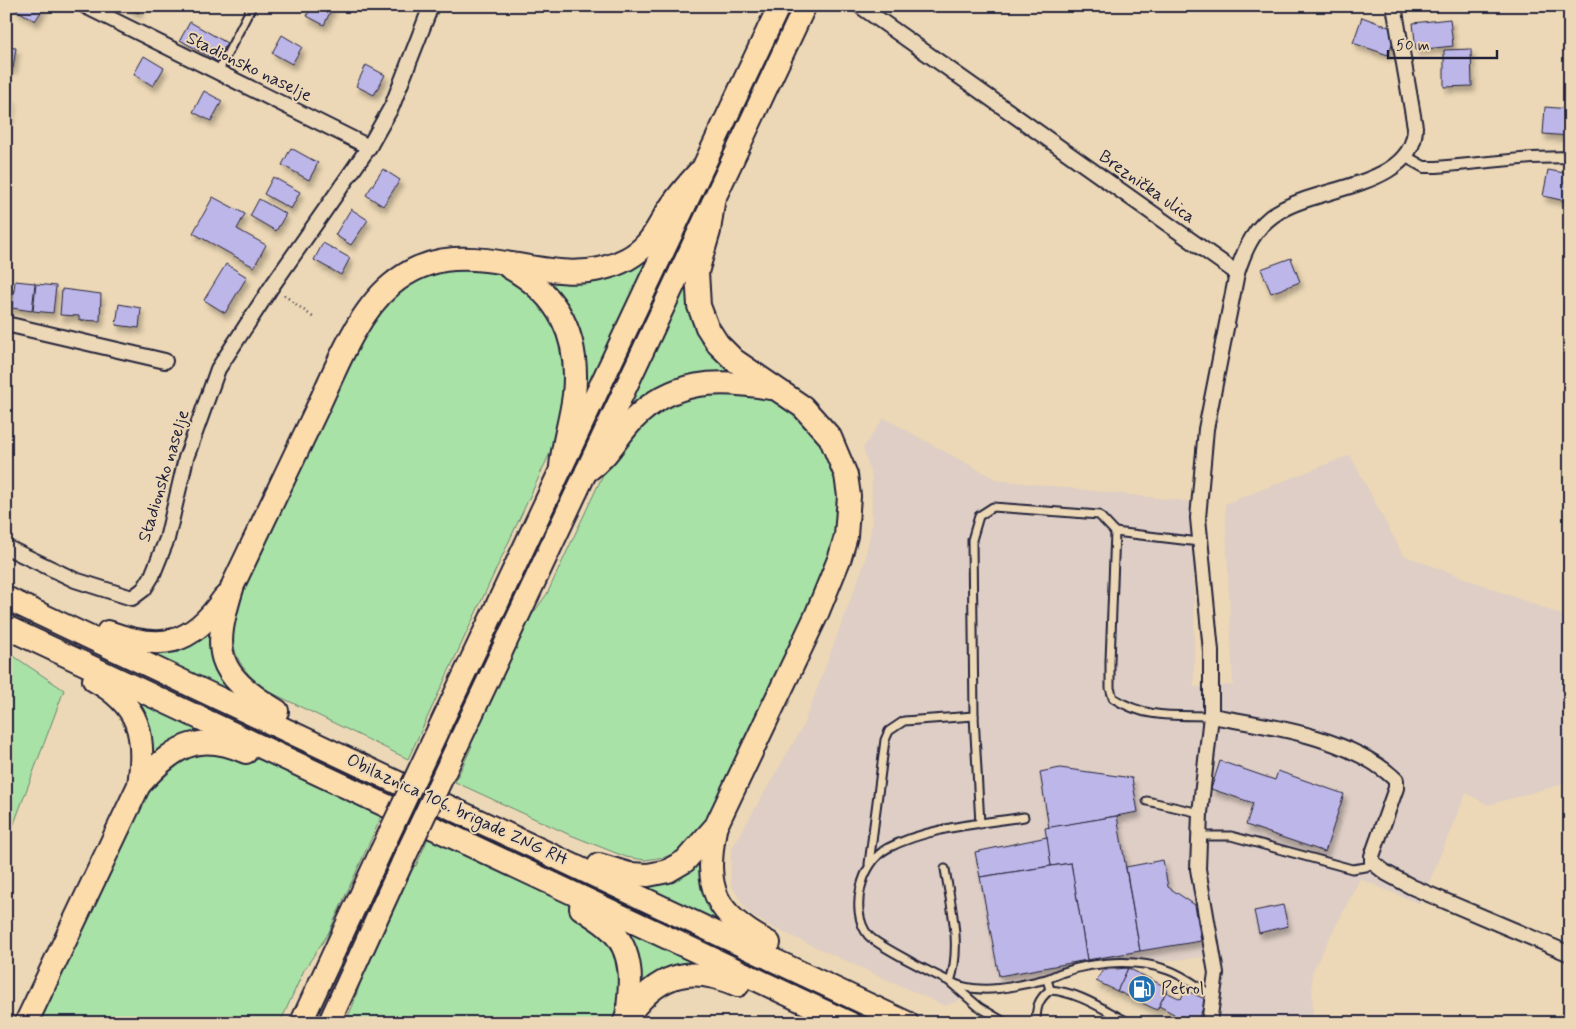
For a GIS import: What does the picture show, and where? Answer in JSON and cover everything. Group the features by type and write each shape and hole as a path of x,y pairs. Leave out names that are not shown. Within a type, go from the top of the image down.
{"highway":[{"path":"314,743 290,720 251,696 236,682 227,667 221,649 220,635 223,617 233,585 355,332 375,302 390,285 423,266 464,257 570,272 593,270 627,258 655,234 670,206 698,173"},
{"path":"713,203 709,231 697,272 699,306 707,327 718,344 734,360 803,407 830,437 846,475 849,517 840,557 816,616 716,826 710,860 711,881 716,895 728,915 738,925 785,955 807,976"},
{"path":"499,262 527,277 543,291 566,324 576,367 574,396 563,443 561,467"},
{"path":"588,472 610,452 618,437 634,419 649,407 674,393 704,383 723,382 774,389"},
{"path":"54,620 78,624 134,642 151,644 170,642 185,637 200,628 213,614 233,585"},
{"name":"Obilaznica 106. brigade ZNG RH","path":"6,598 907,1023"},
{"name":"Obilaznica 106. brigade ZNG RH","path":"6,627 849,1023"},
{"path":"26,1023 139,785 143,757 139,725 130,708 110,689 78,672 46,645"},
{"path":"139,785 170,753 185,745 200,742 233,746 249,753 300,764"},
{"path":"552,855 581,859 629,874 648,875 668,871 685,861 716,826"},
{"path":"545,880 610,929 622,946 628,959 630,974 625,1020"},
{"path":"625,1020 646,994 662,983 682,974 718,976 749,990 771,996 794,997"}],"main road":[{"path":"301,1023 698,173 779,6"},
{"path":"329,1023 402,861 588,472 805,6"}],"street":[{"name":"Stadionsko naselje","path":"86,6 369,147"},
{"name":"Stadionsko naselje","path":"6,547 75,580 132,598 144,589 152,576 167,539 186,458 218,369 272,286 369,147 392,106 431,6"},
{"name":"Breznička ulica","path":"860,6 1237,273"},
{"path":"1208,1023 1216,973 1198,869 1200,813 1211,716 1211,651 1199,542 1200,484 1206,429 1237,273 1246,247 1261,226 1279,211 1394,168 1406,157 1415,140 1415,127 1394,6"},
{"path":"1406,157 1424,167 1570,156"},
{"path":"6,324 164,361"},
{"path":"1211,716 1260,724 1335,744 1370,760 1386,770 1396,780 1396,788 1372,856 1372,862 1386,873 1412,887 1570,954"}],"lane":[{"path":"218,72 252,6"},
{"path":"980,824 974,716 972,540 979,516 993,507 1099,515 1115,532 1199,542"},
{"path":"1115,532 1110,661 1110,688 1113,698 1131,709 1146,714 1211,716"},
{"path":"974,716 904,721 889,731 885,740 869,864 861,886 860,915 868,935 950,982 979,1007 1006,1023"},
{"path":"1146,801 1200,813"},
{"path":"869,864 887,849 940,830 1024,817"},
{"path":"1199,836 1231,836 1352,869 1366,867 1372,862"},
{"path":"945,869 956,940 955,966 950,982"},
{"path":"950,982 989,990 1048,979 1057,974 1113,961 1140,963 1169,970 1212,995"},
{"path":"1048,979 1050,990"},
{"path":"1036,1023 1036,1009 1041,996 1050,990 1062,991 1080,997 1130,1023"}],"path":[{"path":"272,286 314,318"}],"shaded area":[{"path":"884,418 997,480 1194,502 1194,687 1233,685 1225,504 1350,455 1403,555 1570,618 1570,782 1488,805 1466,793 1420,904 1360,879 1312,972 1313,1023 1219,1023 1203,957 1155,962 1118,958 1002,983 945,1006 778,930 750,915 731,885 731,850 803,726 864,564 872,524 872,478 863,448"}],"green space":[{"path":"651,256 584,399 537,276"},
{"path":"480,262 533,286 569,347 563,425 408,759 266,690 254,680 240,662 236,653 233,632 234,605 365,328 407,278"},
{"path":"688,277 742,372 621,415"},
{"path":"698,389 769,392 825,437 844,508 830,564 711,819 686,848 665,857 645,860 626,857 568,834 455,782 472,746 467,743 521,630 547,594 608,464 633,427"},
{"path":"210,625 233,691 232,695 144,654"},
{"path":"6,651 64,690 6,845"},
{"path":"130,692 218,732 152,762"},
{"path":"229,749 292,771 383,813 328,934 304,970 280,1023 35,1023 142,792 166,761"},
{"path":"429,836 564,901 604,930 626,970 614,1023 345,1023 353,1005 371,949 410,864 416,866"},
{"path":"700,856 724,921 723,926 635,886"},
{"path":"620,924 708,964 642,994"}],"building":[{"path":"17,6 45,6 35,21 15,9"},
{"path":"125,6 141,6 138,13"},
{"path":"311,6 333,6 324,25 307,16"},
{"path":"1362,17 1397,30 1388,55 1353,43"},
{"path":"1450,19 1453,46 1416,50 1413,23"},
{"path":"190,22 227,43 217,61 180,40"},
{"path":"282,35 302,47 292,64 272,53"},
{"path":"6,47 16,48 13,68 6,67"},
{"path":"1471,49 1472,86 1444,87 1444,50"},
{"path":"144,56 164,68 153,86 134,74"},
{"path":"366,65 385,75 374,95 356,86"},
{"path":"204,91 222,101 211,121 193,112"},
{"path":"6,97 12,98 9,118 6,117"},
{"path":"1545,107 1570,109 1570,136 1543,134"},
{"path":"291,148 318,163 309,180 282,165"},
{"path":"383,169 400,180 383,206 366,195"},
{"path":"1548,170 1570,174 1570,202 1543,196"},
{"path":"273,177 300,192 291,209 264,194"},
{"path":"213,197 245,214 237,229 266,245 254,267 193,233"},
{"path":"259,199 286,214 276,231 250,216"},
{"path":"351,209 368,220 351,245 335,235"},
{"path":"323,243 350,258 341,275 314,260"},
{"path":"1291,258 1300,282 1271,293 1261,269"},
{"path":"226,264 247,277 225,313 204,300"},
{"path":"15,281 35,283 32,311 12,308"},
{"path":"36,284 56,286 53,313 33,311"},
{"path":"6,289 13,290 10,310 6,310"},
{"path":"62,289 101,294 100,321 79,320 79,316 60,315"},
{"path":"119,304 141,308 139,328 116,325"},
{"path":"1220,761 1275,780 1278,771 1344,794 1325,852 1246,825 1253,803 1211,789"},
{"path":"1060,768 1132,778 1138,812 1049,828 1040,772"},
{"path":"1117,816 1140,951 1087,960 1071,863 1051,866 1045,828"},
{"path":"1047,837 1051,866 980,877 975,852"},
{"path":"1163,860 1168,887 1195,905 1201,941 1140,951 1126,867"},
{"path":"1071,863 1087,960 999,976 980,877"},
{"path":"1283,905 1288,926 1259,933 1254,911"},
{"name":"Petrol","path":"1128,968 1168,988 1157,1010 1117,991"},
{"path":"1128,968 1117,991 1096,981 1103,970"},
{"path":"1185,990 1207,1000 1196,1023 1170,1023 1174,1014 1159,1006 1166,992 1181,999"}],"place":[{"name":"Petrol","path":"1142,989"}]}
